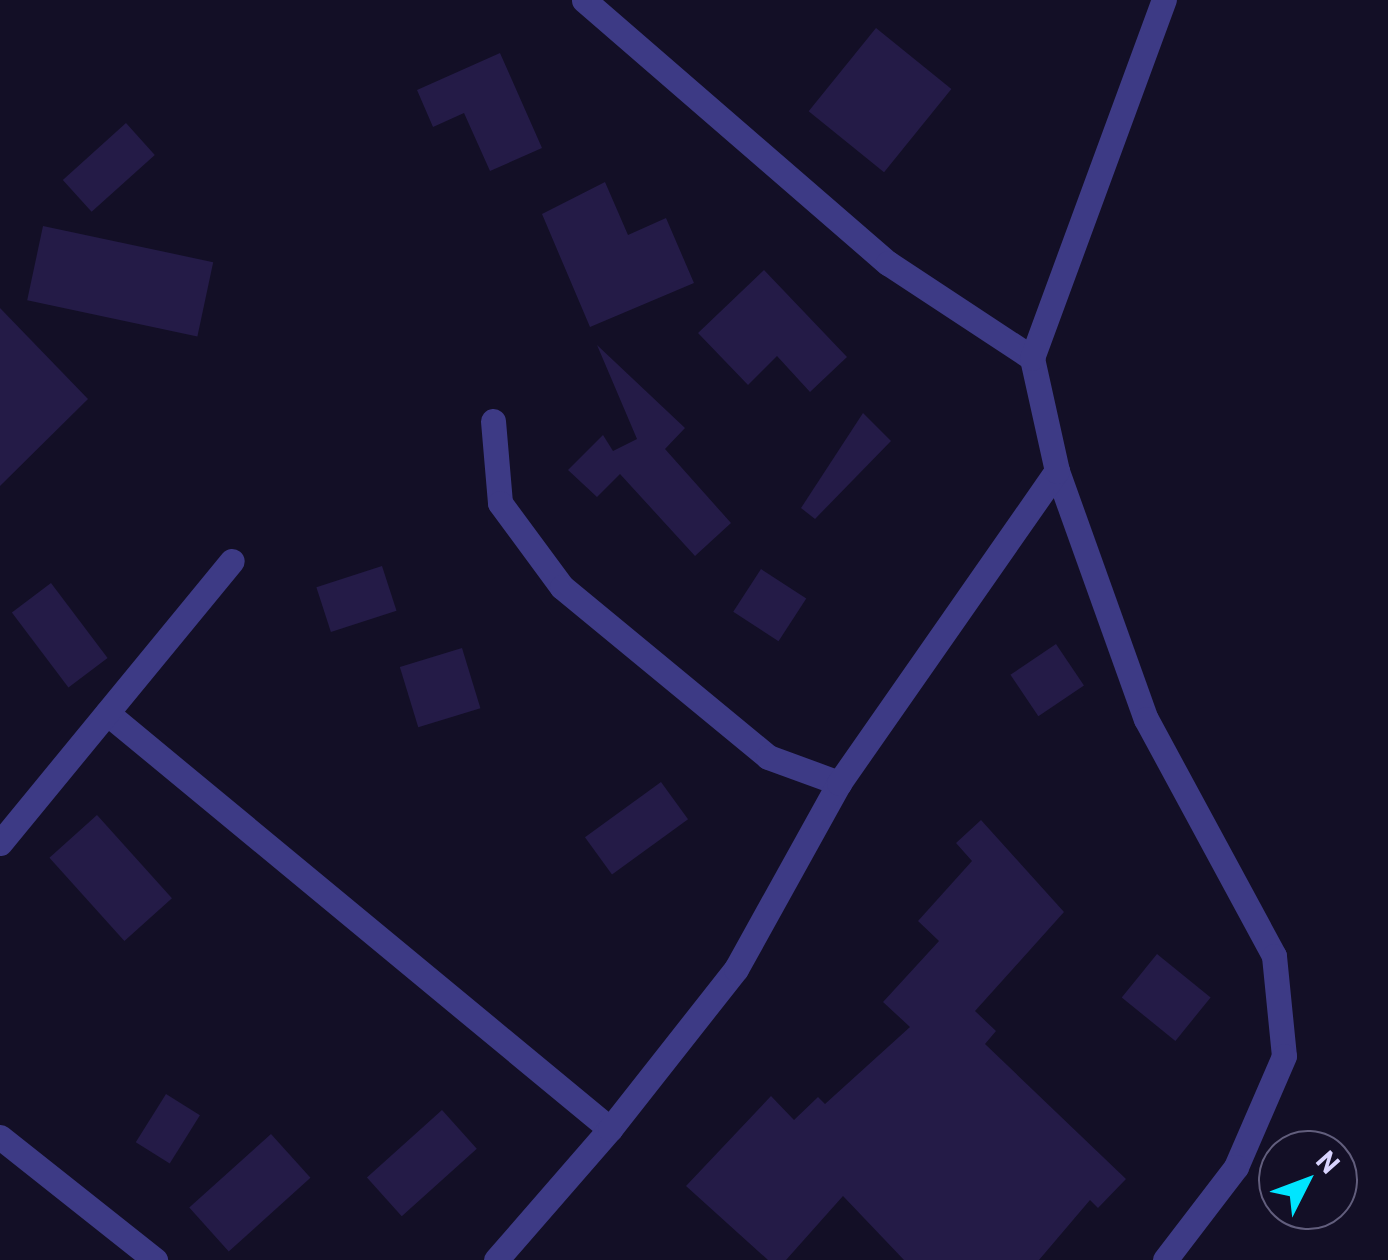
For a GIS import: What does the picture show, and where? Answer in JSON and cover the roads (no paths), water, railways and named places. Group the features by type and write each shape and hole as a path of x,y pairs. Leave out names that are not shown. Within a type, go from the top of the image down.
{"lane":[{"path":"584,0 888,263 1032,358"},
{"path":"1164,0 1032,358 1057,471 1146,719 1274,956 1284,1056 1236,1167 1164,1260"},
{"path":"494,421 500,502 562,587 768,757 838,783"},
{"path":"496,1260 610,1129 736,969 838,783 1057,471"},
{"path":"0,843 232,562"},
{"path":"107,714 610,1129"},
{"path":"0,1137 155,1260"}]}
